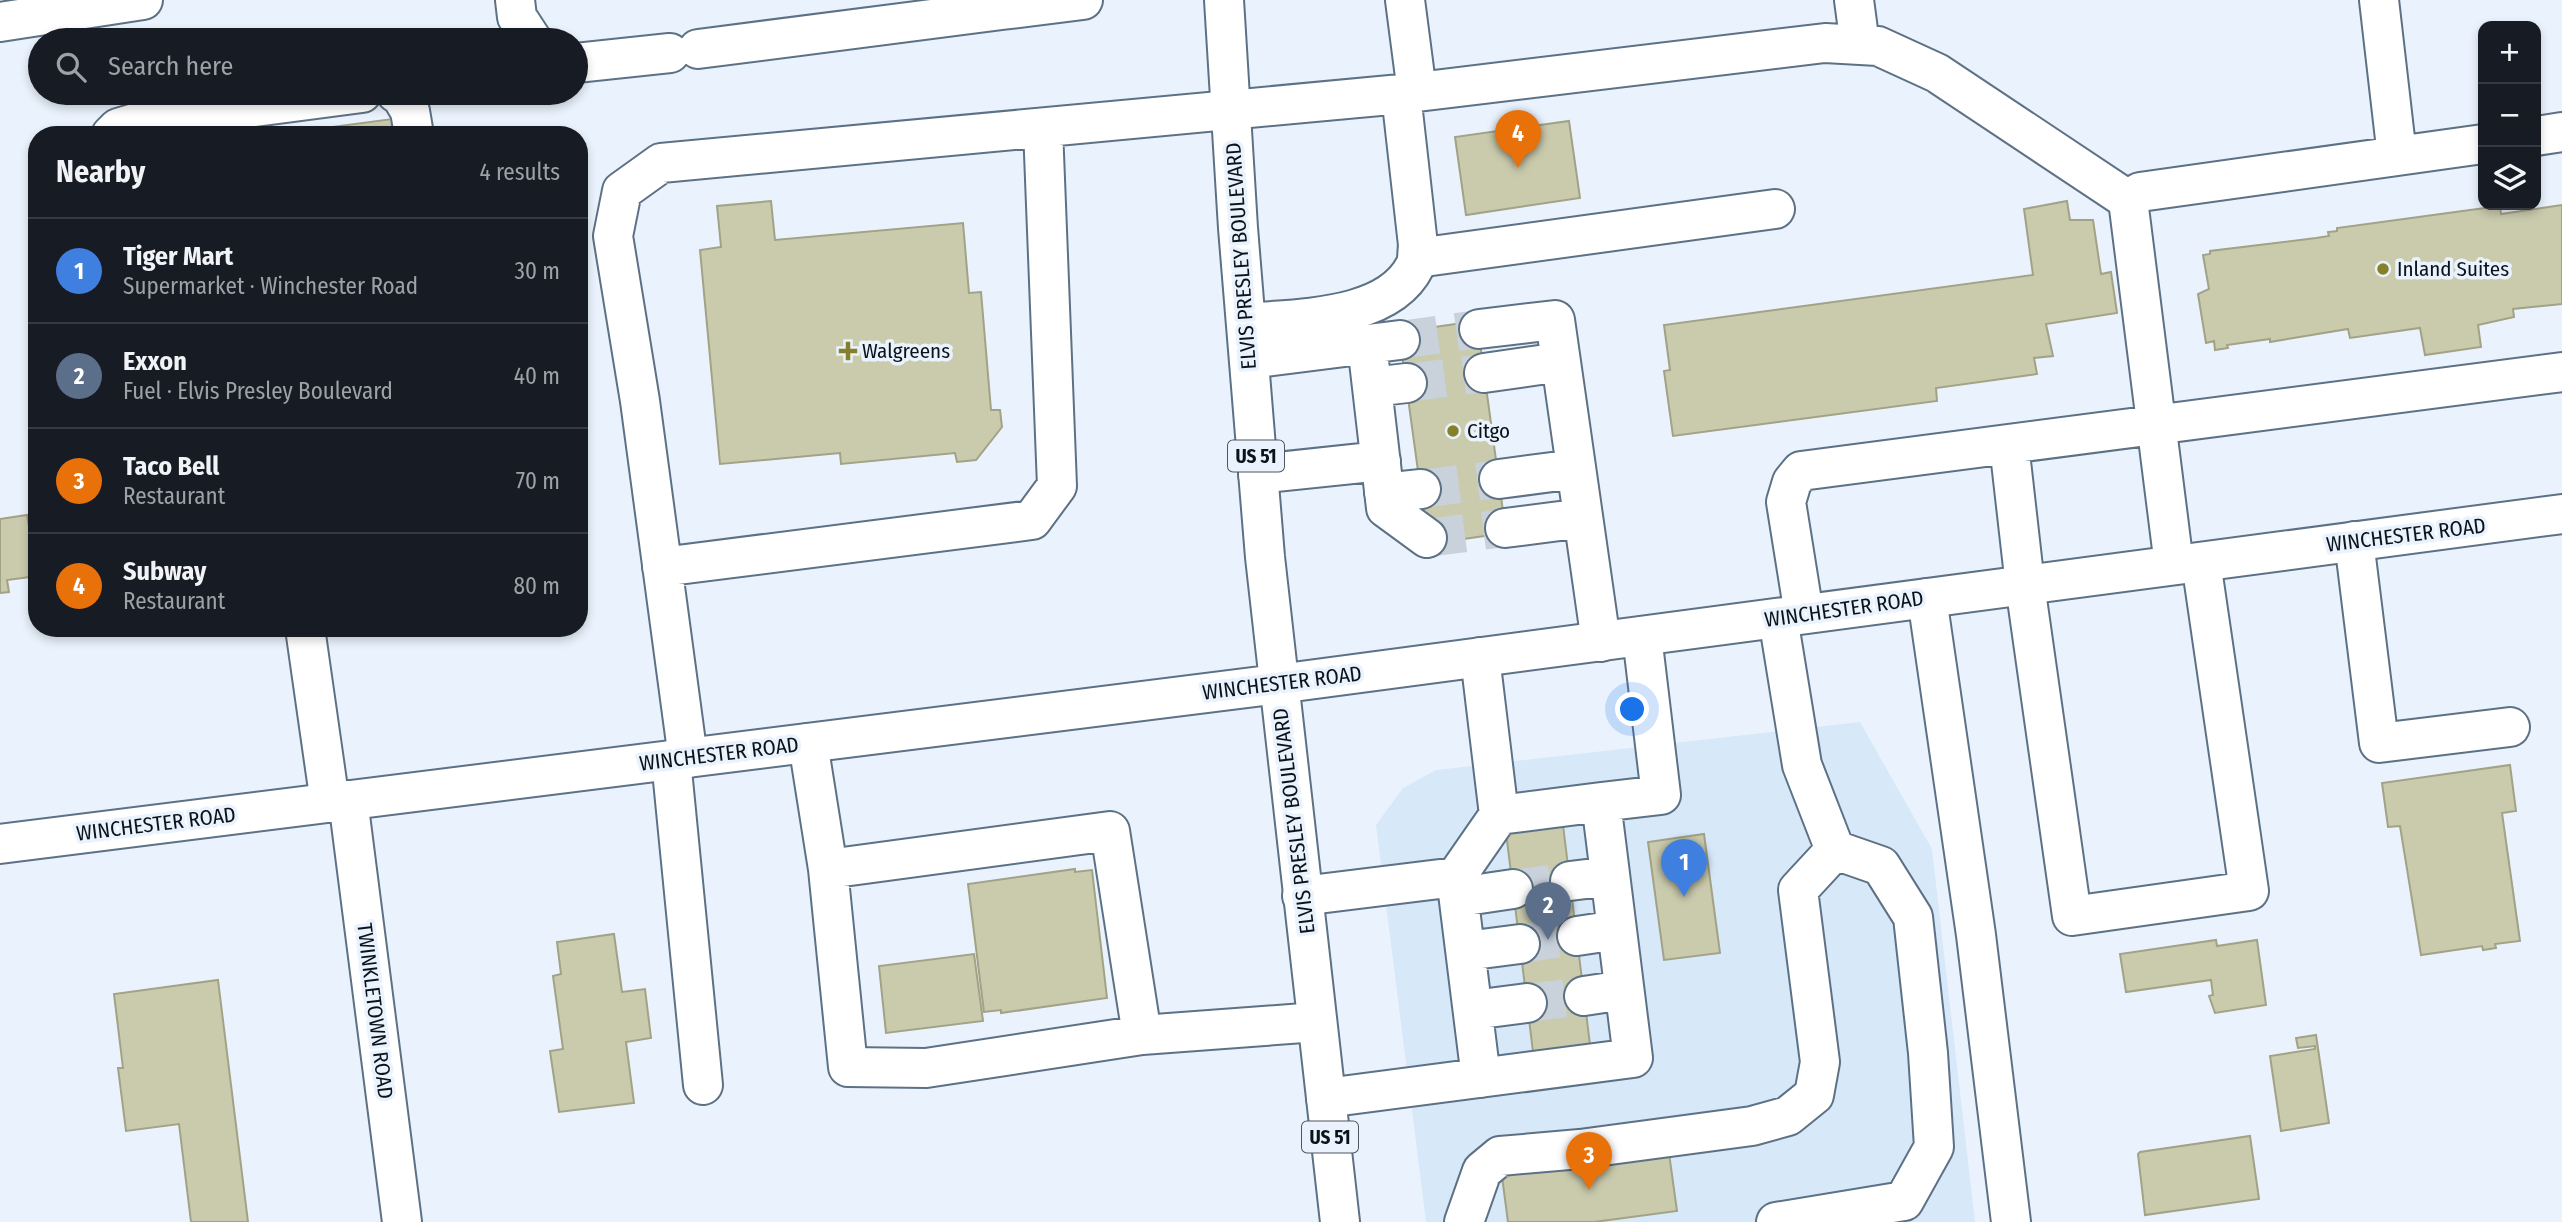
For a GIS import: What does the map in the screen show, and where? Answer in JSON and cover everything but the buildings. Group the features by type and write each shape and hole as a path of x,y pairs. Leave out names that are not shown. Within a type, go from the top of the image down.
{"main road":[{"path":"0,22 143,0"},
{"path":"514,0 517,17 524,28"},
{"path":"588,62 684,51 1002,5 1083,0"},
{"name":"ELVIS PRESLEY BOULEVARD","path":"1224,0 1258,474 1278,684 1340,1222"},
{"path":"1248,341 1365,307 1399,286 1416,265 1418,245 1405,0"},
{"path":"1854,0 1860,45"},
{"path":"2379,0 2397,156"},
{"path":"703,1085 662,566 614,236 622,191 661,163 1409,93 1825,43 1878,46 1937,73 2128,200 2157,425 2187,564 2249,891 2072,916 2025,585 2009,444"},
{"path":"125,126 269,105"},
{"path":"406,105 412,126"},
{"path":"662,566 1032,520 1057,486 1043,128"},
{"path":"2541,135 2562,132"},
{"path":"2128,200 2140,192 2478,145"},
{"path":"1417,258 1775,209"},
{"path":"1479,329 1555,320 1601,642"},
{"path":"1248,341 1383,342 1389,385 1395,481 1386,508 1427,538"},
{"path":"1484,373 1561,362"},
{"path":"1776,1222 1904,1201 1934,1147 1928,1052 1913,917 1881,866 1835,850 1802,765 1786,502 1792,482 1801,471 2562,372"},
{"path":"1499,479 1576,469"},
{"path":"1258,474 1395,481"},
{"name":"WINCHESTER ROAD","path":"0,844 1278,684 2562,514"},
{"path":"1505,528 1583,518"},
{"path":"2354,541 2379,743 2510,727"},
{"path":"1927,598 1976,935 2011,1222"},
{"path":"1500,815 1661,795 1642,636"},
{"name":"TWINKLETOWN ROAD","path":"307,637 339,801 402,1222"},
{"path":"1480,657 1500,815 1457,887 1481,1078"},
{"path":"808,743 828,869 848,1067 926,1068 1142,1035 1317,1022"},
{"path":"1326,1098 1633,1058 1601,802"},
{"path":"828,869 1110,831 1142,1035"},
{"path":"1464,1222 1482,1171 1500,1156 1580,1149 1691,1132 1752,1126 1788,1116 1814,1096 1820,1062 1798,890 1835,850"},
{"path":"1570,881 1610,876"},
{"path":"1303,896 1457,887 1513,889"},
{"path":"1577,936 1617,930"},
{"path":"1465,951 1520,944"},
{"path":"1584,996 1624,990"},
{"path":"1473,1010 1527,1003"}],"shaded area":[{"path":"1860,722 1932,849 1975,1222 1426,1222 1376,825 1403,788 1436,770"}],"tunnel":[{"path":"1400,340 1479,329"},
{"path":"1407,383 1484,373"},
{"path":"1421,489 1499,479"},
{"path":"1427,538 1505,528"},
{"path":"1513,889 1570,881"},
{"path":"1520,944 1577,936"},
{"path":"1527,1003 1584,996"}],"place":[{"name":"Subway","path":"1518,168"},
{"name":"Inland Suites","path":"2383,269"},
{"name":"Walgreens","path":"848,351"},
{"name":"Citgo","path":"1453,431"},
{"name":"Tiger Mart","path":"1684,897"},
{"name":"Exxon","path":"1548,940"},
{"name":"Taco Bell","path":"1589,1190"}]}
